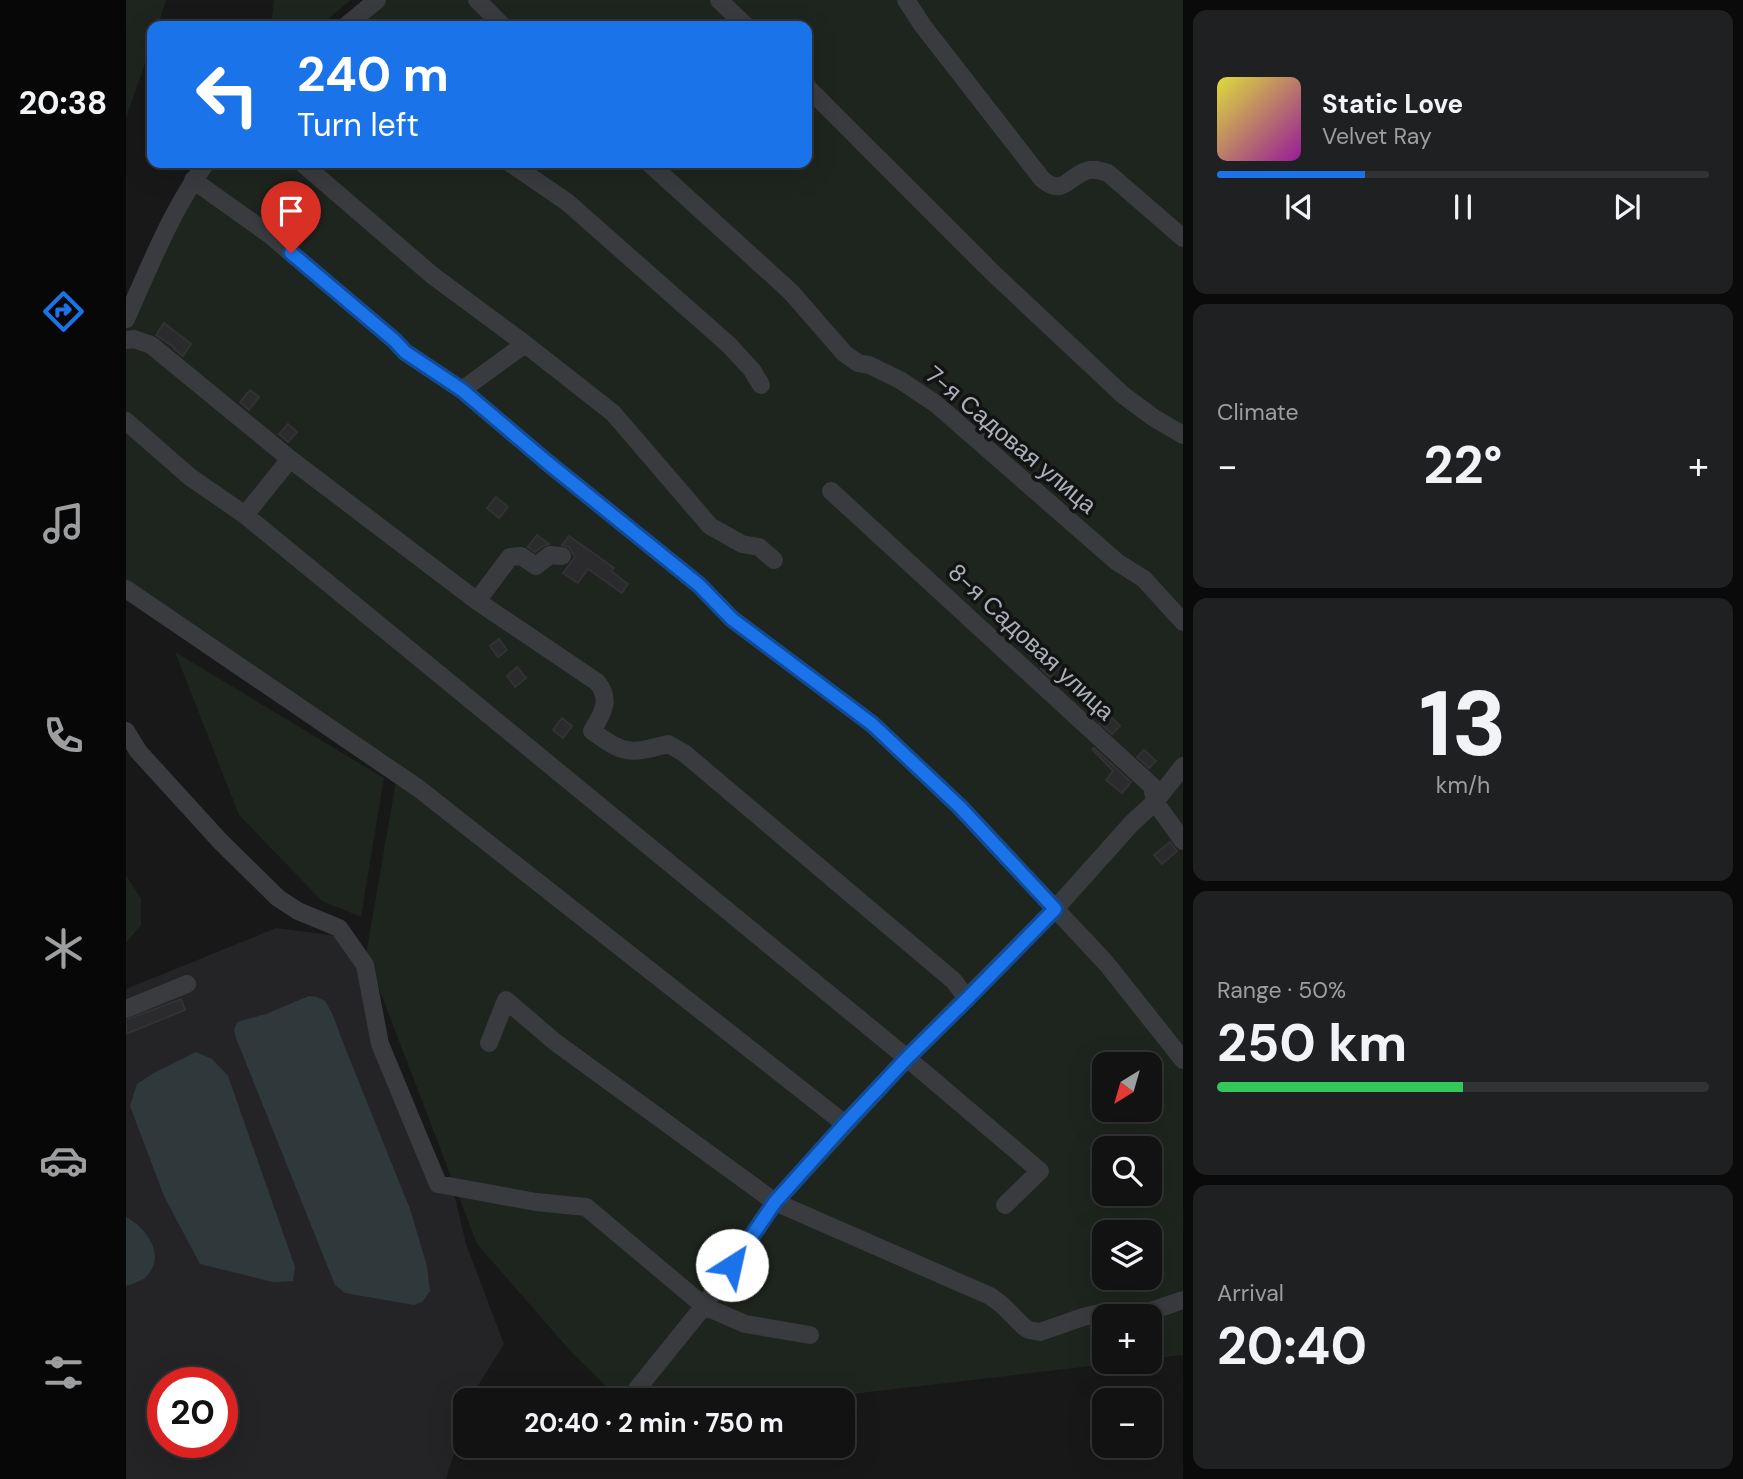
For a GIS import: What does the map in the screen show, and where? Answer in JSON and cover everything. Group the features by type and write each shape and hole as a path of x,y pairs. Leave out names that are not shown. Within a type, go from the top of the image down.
{"lane":[{"path":"353,21 377,0"},
{"path":"477,0 498,21"},
{"path":"719,0 741,21"},
{"path":"906,0 923,26 1042,179 1056,186 1065,185 1084,171 1093,169 1108,173 1183,238"},
{"path":"812,92 993,274 1113,386 1154,418 1183,435"},
{"path":"126,319 156,251 193,180 202,168"},
{"path":"308,168 432,275 613,413 710,526 742,544 759,547 774,560"},
{"path":"517,168 566,202 729,345 752,370 761,385"},
{"name":"7-я Садовая улица","path":"654,168 790,292 844,353 858,363 869,365 900,380 936,404 1117,562 1144,579 1183,622"},
{"path":"193,180 270,235 405,352 462,390 699,585 732,619 872,724 960,807 1106,963 1183,1060"},
{"path":"126,340 134,339 151,345 290,458 477,601 600,685 604,710 592,731 611,744 628,751 637,752 668,744 684,752 954,981 967,999"},
{"path":"462,390 525,344"},
{"path":"126,421 190,477 245,514 907,1058 1040,1171 1005,1205"},
{"path":"245,514 290,458"},
{"name":"8-я Садовая улица","path":"831,491 1152,786 1155,802 1183,841"},
{"path":"477,601 510,557 521,556 536,566 550,555 562,556"},
{"path":"126,589 418,788 845,1124"},
{"path":"126,731 138,751 220,841 278,898 298,911 339,928 365,965 380,1044 438,1184 536,1202 586,1207 704,1306 745,1324 810,1335"},
{"path":"638,1388 704,1306 775,1202 907,1058 1055,909 1132,823 1155,802 1183,766"},
{"path":"126,1009 187,984"},
{"path":"489,1043 506,1000 555,1042 775,1202 990,1296 1029,1330 1043,1332 1104,1312 1142,1314 1183,1300"}],"shaded area":[{"path":"126,0 166,0 160,21 147,21 147,58 126,118"},
{"path":"274,0 351,0 325,21 272,21"},
{"path":"381,0 1183,0 1183,1355 1162,1358 1162,1304 1092,1304 1092,1366 855,1394 855,1388 608,1388 573,1354 477,1244 366,955 398,769 126,583 126,323 204,168 812,168 812,21 357,21"},
{"path":"175,652 384,778 361,917 322,901 239,815"},
{"path":"126,875 141,899 141,925 126,943"},
{"path":"276,928 352,938 386,1041 456,1201 466,1244 504,1344 476,1388 453,1388 453,1457 446,1479 126,1479 126,989"},
{"path":"309,996 325,1001 332,1013 410,1209 427,1266 430,1291 422,1302 414,1305 345,1293 335,1285 236,1038 234,1030 237,1022 266,1014"},
{"path":"196,1052 212,1059 228,1076 295,1267 293,1281 273,1282 200,1264 164,1196 130,1106 137,1084"},
{"path":"126,1217 147,1235 152,1243 155,1260 146,1277 126,1286"}],"building":[{"path":"164,323 191,344 183,356 156,335"},
{"path":"250,390 259,397 249,410 240,402"},
{"path":"288,424 297,432 288,442 279,434"},
{"path":"496,497 508,507 499,518 487,508"},
{"path":"537,535 549,544 535,552 528,547"},
{"path":"569,536 614,568 611,571 628,584 622,593 588,569 578,583 563,573 575,557 569,547 562,545"},
{"path":"499,639 507,650 498,657 490,646"},
{"path":"1033,640 1060,666 1050,677 1024,650"},
{"path":"517,667 526,678 515,687 507,676"},
{"path":"1109,715 1120,726 1112,734 1100,723"},
{"path":"562,718 572,726 563,738 553,730"},
{"path":"1092,749 1131,782 1122,793 1106,780 1113,771"},
{"path":"1144,750 1156,761 1149,768 1137,757"},
{"path":"1170,842 1177,851 1162,864 1154,855"},
{"path":"181,999 185,1010 126,1034 126,1020"}],"route":[{"path":"291,253 405,352 462,390 699,585 732,619 872,724 960,807 1055,909 845,1124 775,1202 732,1265"}]}
